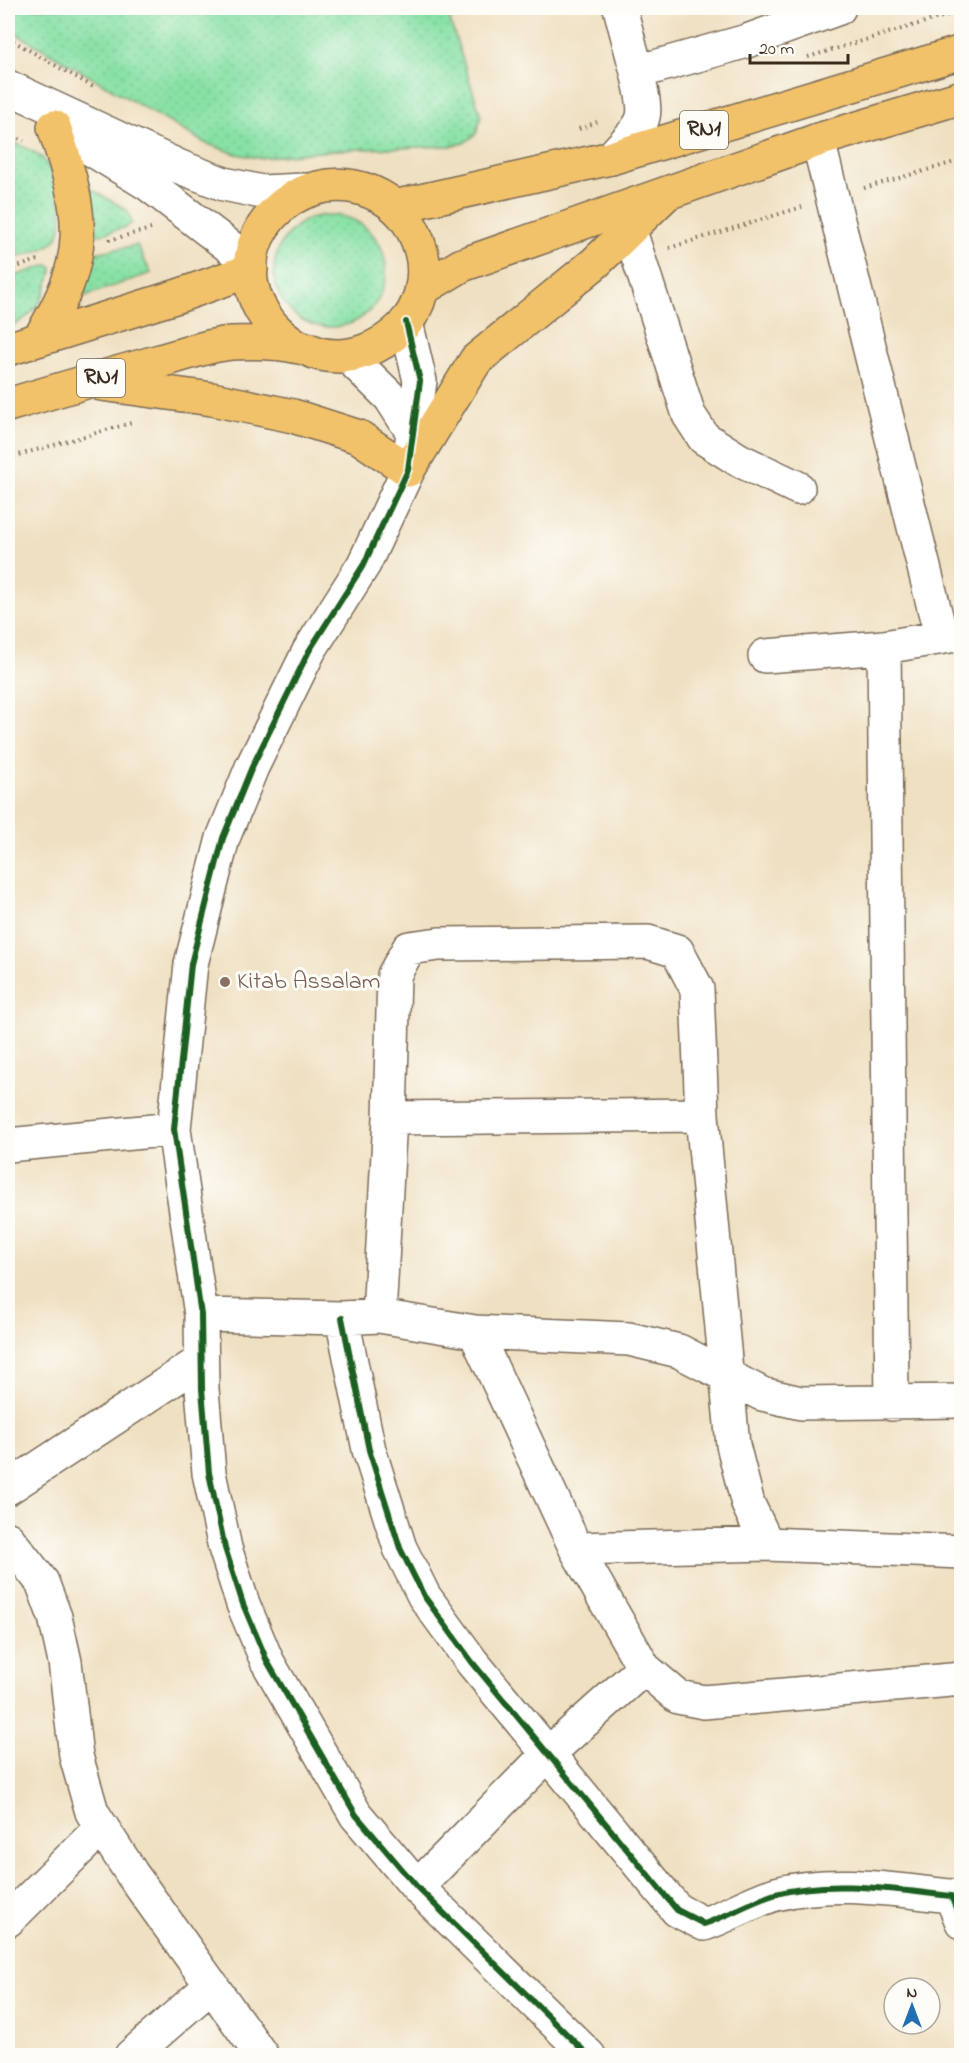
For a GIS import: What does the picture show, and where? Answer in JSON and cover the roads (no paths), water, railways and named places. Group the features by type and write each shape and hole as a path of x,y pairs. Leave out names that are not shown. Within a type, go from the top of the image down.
{"highway":[{"name":"RN1","path":"398,206 443,198 611,158 962,52"},
{"name":"RN1","path":"422,289 462,265 818,140 962,97"},
{"path":"39,339 54,315 68,281 77,249 79,230 78,208 68,167 54,127"},
{"name":"RN1","path":"8,405 230,343 297,346 322,354 348,356 370,350 390,339 406,322 422,289 424,262 417,236 398,206 357,186 330,184 304,190 287,200 262,228 251,266 254,293 264,314 278,333 297,346"},
{"path":"87,382 212,399 293,416 359,437 408,470 476,360 596,263 634,243 666,194"},
{"name":"RN1","path":"8,349 178,296 251,266"}],"street":[{"path":"611,158 643,122 646,107 620,8"},
{"path":"637,72 747,41 829,9"},
{"path":"12,89 54,127 148,184 251,266"},
{"path":"12,89 180,167 224,184 262,192 304,190"},
{"path":"765,656 884,647 951,635 818,140"},
{"path":"634,243 689,415 704,438 739,460 798,488"},
{"path":"406,322 420,381 408,470 364,564 309,651 252,767 223,838 191,964 174,1129 201,1315 201,1361 208,1473 225,1548 243,1604 267,1661 356,1815 417,1887 589,2055"},
{"path":"348,356 390,397 412,431"},
{"path":"884,647 891,1404"},
{"path":"379,1316 390,1118 394,975 409,948 439,944 648,942 677,951 696,989 702,1115 733,1445 748,1504 767,1544"},
{"path":"390,1118 702,1115"},
{"path":"8,1145 174,1129"},
{"path":"201,1315 342,1318 379,1316 475,1332 629,1340 679,1351 726,1378 762,1394 801,1402 891,1404 962,1401"},
{"path":"342,1318 369,1450 400,1548 424,1596 472,1662 677,1910 704,1924 776,1894 825,1888 863,1887 958,1902"},
{"path":"475,1332 576,1549 644,1668 678,1697 704,1702 962,1679"},
{"path":"8,1488 201,1361"},
{"path":"8,1539 42,1582 55,1617 65,1662 76,1756 92,1812 262,2055"},
{"path":"576,1549 767,1544 962,1552"},
{"path":"417,1887 549,1753 644,1668"},
{"path":"8,1920 102,1827"},
{"path":"131,2055 212,1985"}],"place":[{"name":"Kitab Assalam","path":"225,982"}]}
